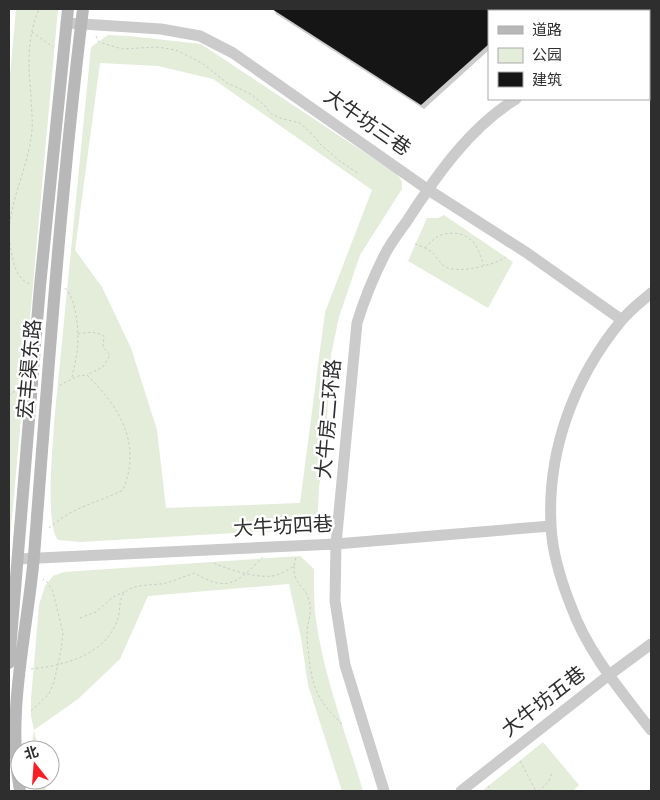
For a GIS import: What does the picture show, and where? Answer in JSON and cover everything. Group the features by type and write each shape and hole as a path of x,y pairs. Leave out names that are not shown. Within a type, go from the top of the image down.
{"main road":[{"name":"宏丰渠东路","path":"9,663 40,286 68,9"},
{"name":"宏丰渠东路","path":"20,791 16,768 16,706 33,565 55,284 83,9"}],"street":[{"name":"大牛坊三巷","path":"66,23 161,29 190,34 200,36 233,53 428,189 527,253 622,320"},
{"name":"大牛房二环路","path":"384,791 345,665 335,601 336,544 357,323 368,288 385,254 428,189 468,139 501,108 514,100"},
{"path":"651,293 622,320 582,380 565,420 560,438 553,480 551,526 557,561 571,607 590,645 609,675 651,730"},
{"name":"大牛坊四巷","path":"18,559 33,565 336,544 551,526"},
{"name":"大牛坊五巷","path":"461,791 651,644"}],"path":[{"path":"9,234 9,219 25,167 32,128 29,65 33,23 39,9"},
{"path":"94,25 96,38 110,46 122,49 157,47 176,50 202,62 227,83 251,94 270,113 280,118 300,123 313,135 320,145 359,174"},
{"path":"32,32 55,48 64,49"},
{"path":"425,248 437,237 446,233 463,235 470,239 477,247 484,266"},
{"path":"9,238 13,259 23,281 40,286"},
{"path":"415,244 432,252 446,267 466,269 484,266 506,257"},
{"path":"55,284 63,286 70,292 76,315 77,357 72,378"},
{"path":"58,386 72,378 87,375 103,367 110,355 103,347 104,336 102,334 96,332 77,334"},
{"path":"49,528 78,508 123,490 127,481 130,444 123,422 106,396 87,375"},
{"path":"9,396 13,392 32,390"},
{"path":"80,618 96,612 113,597 132,589 166,583 195,573 214,584 228,584 241,578 275,547"},
{"path":"296,557 294,566 296,581 309,598 311,614 306,632 310,677 315,691 342,724"},
{"path":"214,563 224,568 261,576 274,576 294,566"},
{"path":"31,711 48,694 59,664 63,634 53,592 48,582 33,565"},
{"path":"35,669 74,660 90,653 107,640 117,622 122,597 125,592"},
{"path":"520,760 537,791 545,787 551,778 552,772"},
{"path":"488,786 492,791"}],"green space":[{"path":"16,9 58,9 9,550 9,87"},
{"path":"108,35 201,44 397,174 402,182 402,189 360,255 339,317 331,355 325,448 319,487 318,511 312,522 301,531 80,542 58,540 54,532 51,502 51,466 54,423 91,47","holes":["100,63 158,66 213,79 372,190 325,312 300,503 166,508 157,430 131,348 102,287 75,250"]},
{"path":"444,215 513,262 488,308 408,261 427,218 438,218"},
{"path":"300,556 314,569 315,612 323,658 363,791 342,791 308,685 301,638 289,584 148,596 120,659 78,699 34,730 31,716 31,699 39,605 45,586 53,576 64,572"},
{"path":"34,730 36,740 32,740"},
{"path":"543,742 579,785 573,791 482,791"}],"building":[{"path":"272,9 489,9 488,45 421,105"}]}
